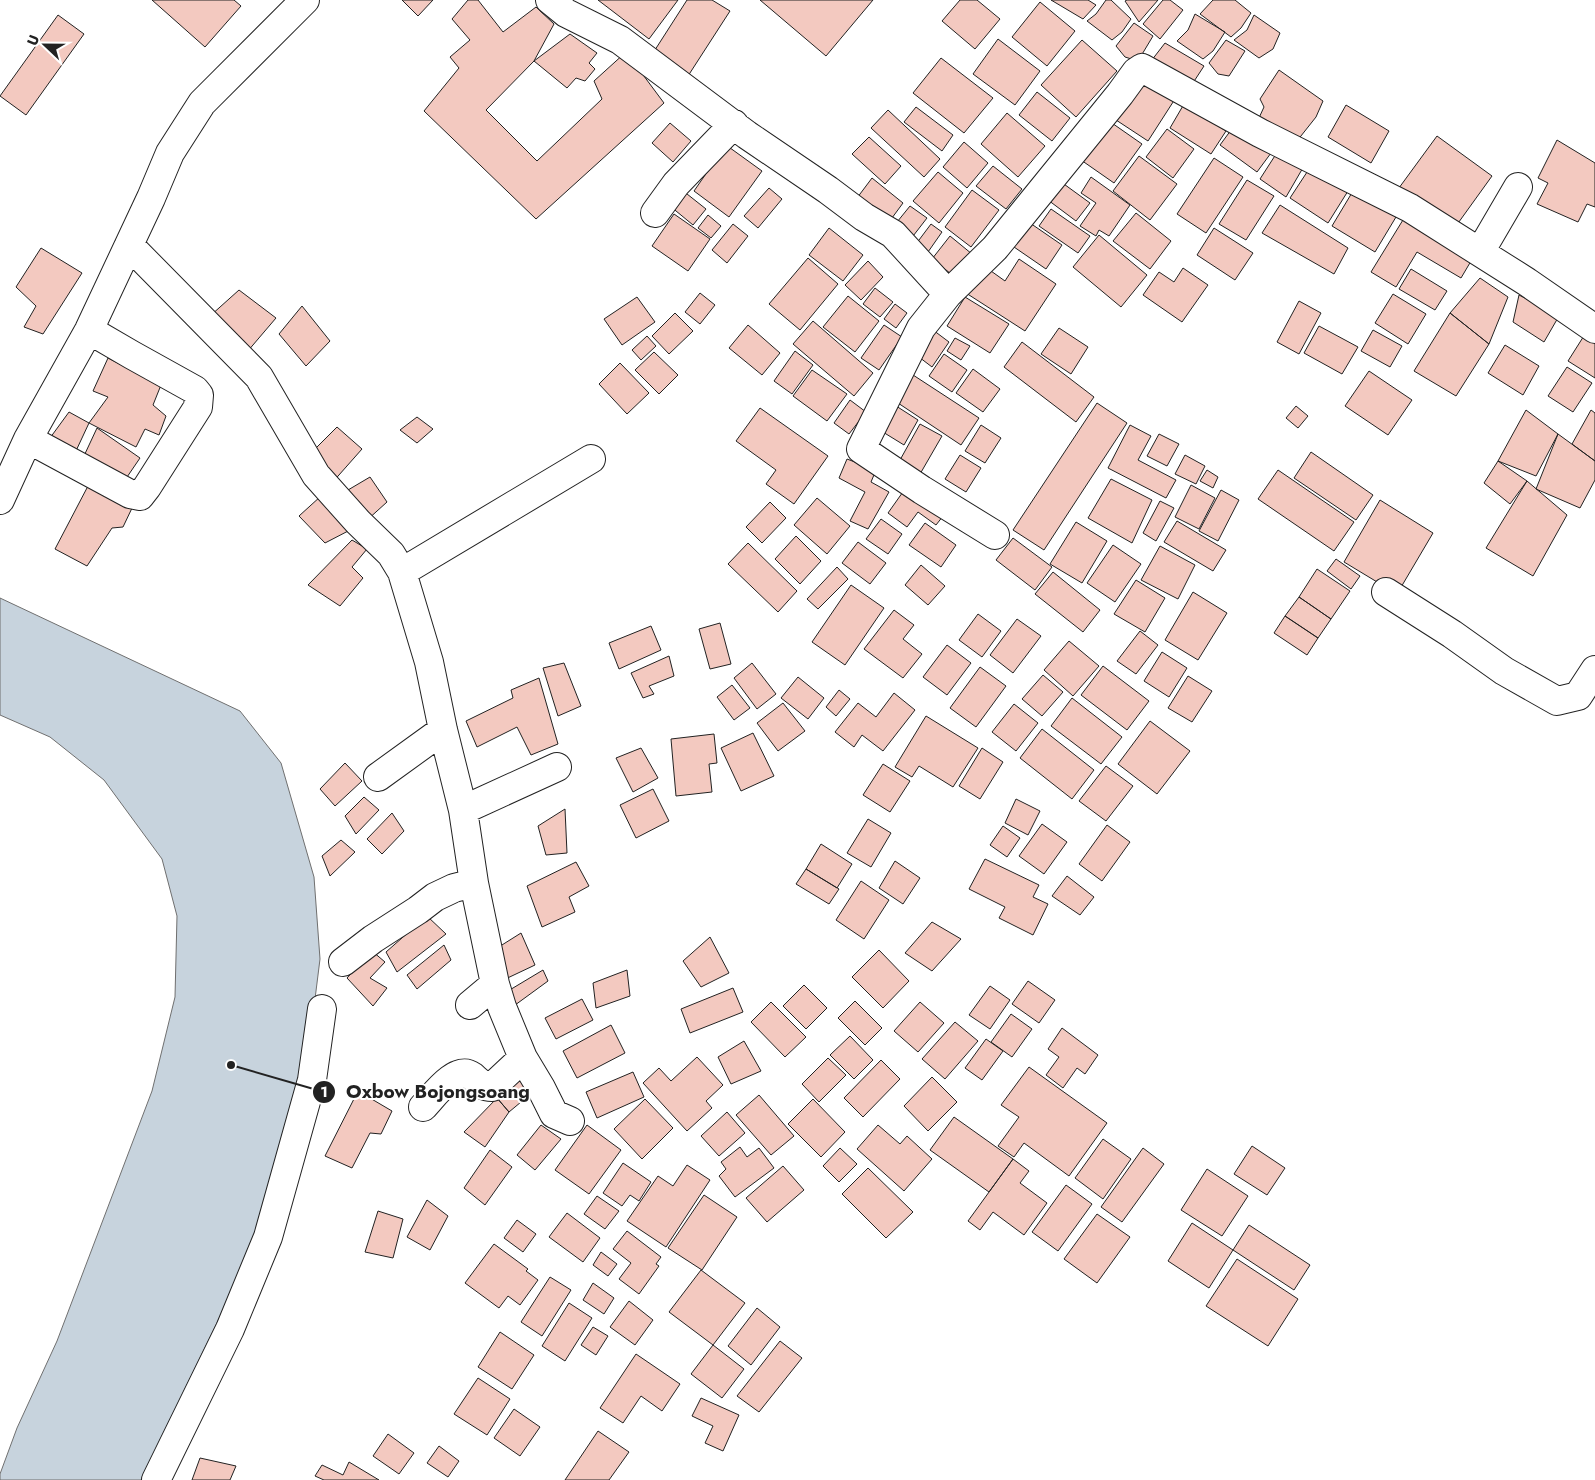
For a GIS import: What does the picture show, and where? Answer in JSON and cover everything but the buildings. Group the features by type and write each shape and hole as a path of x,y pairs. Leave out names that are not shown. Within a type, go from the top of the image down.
{"street":[{"path":"0,500 28,439 89,330 170,153 202,102 305,0"},
{"path":"550,0 566,13 620,40 747,135 864,217 893,234 948,294"},
{"path":"995,535 922,490 861,449 921,328 948,294 995,248 1136,72 1142,68 1260,133 1410,208 1527,282 1595,329"},
{"path":"654,213 676,184 734,124"},
{"path":"1480,252 1518,187"},
{"path":"129,245 259,377 316,475 358,522 391,554 402,572 429,662 443,730 463,810 474,883 495,984 502,1007 523,1058 554,1114 570,1121"},
{"path":"28,439 130,494 140,496 198,407 199,395 195,390 89,330"},
{"path":"402,572 591,459"},
{"path":"1386,592 1452,634 1504,671 1557,701 1578,696 1595,670"},
{"path":"378,778 443,730"},
{"path":"463,810 557,766"},
{"path":"344,962 373,939 435,897 454,888 474,883"},
{"path":"470,1005 495,984"},
{"path":"156,1480 230,1328 268,1237 312,1080 322,1009"},
{"path":"423,1107 446,1082 458,1074 468,1074 486,1087 492,1087 523,1058"}],"shaded area":[{"path":"0,598 240,711 281,763 314,877 320,959 310,1039 259,1236 141,1480 0,1480 0,1474 17,1428 57,1341 152,1091 175,997 177,916 162,859 104,780 50,737 0,715"}],"place":[{"name":"Oxbow Bojongsoang","path":"231,1065"}]}
